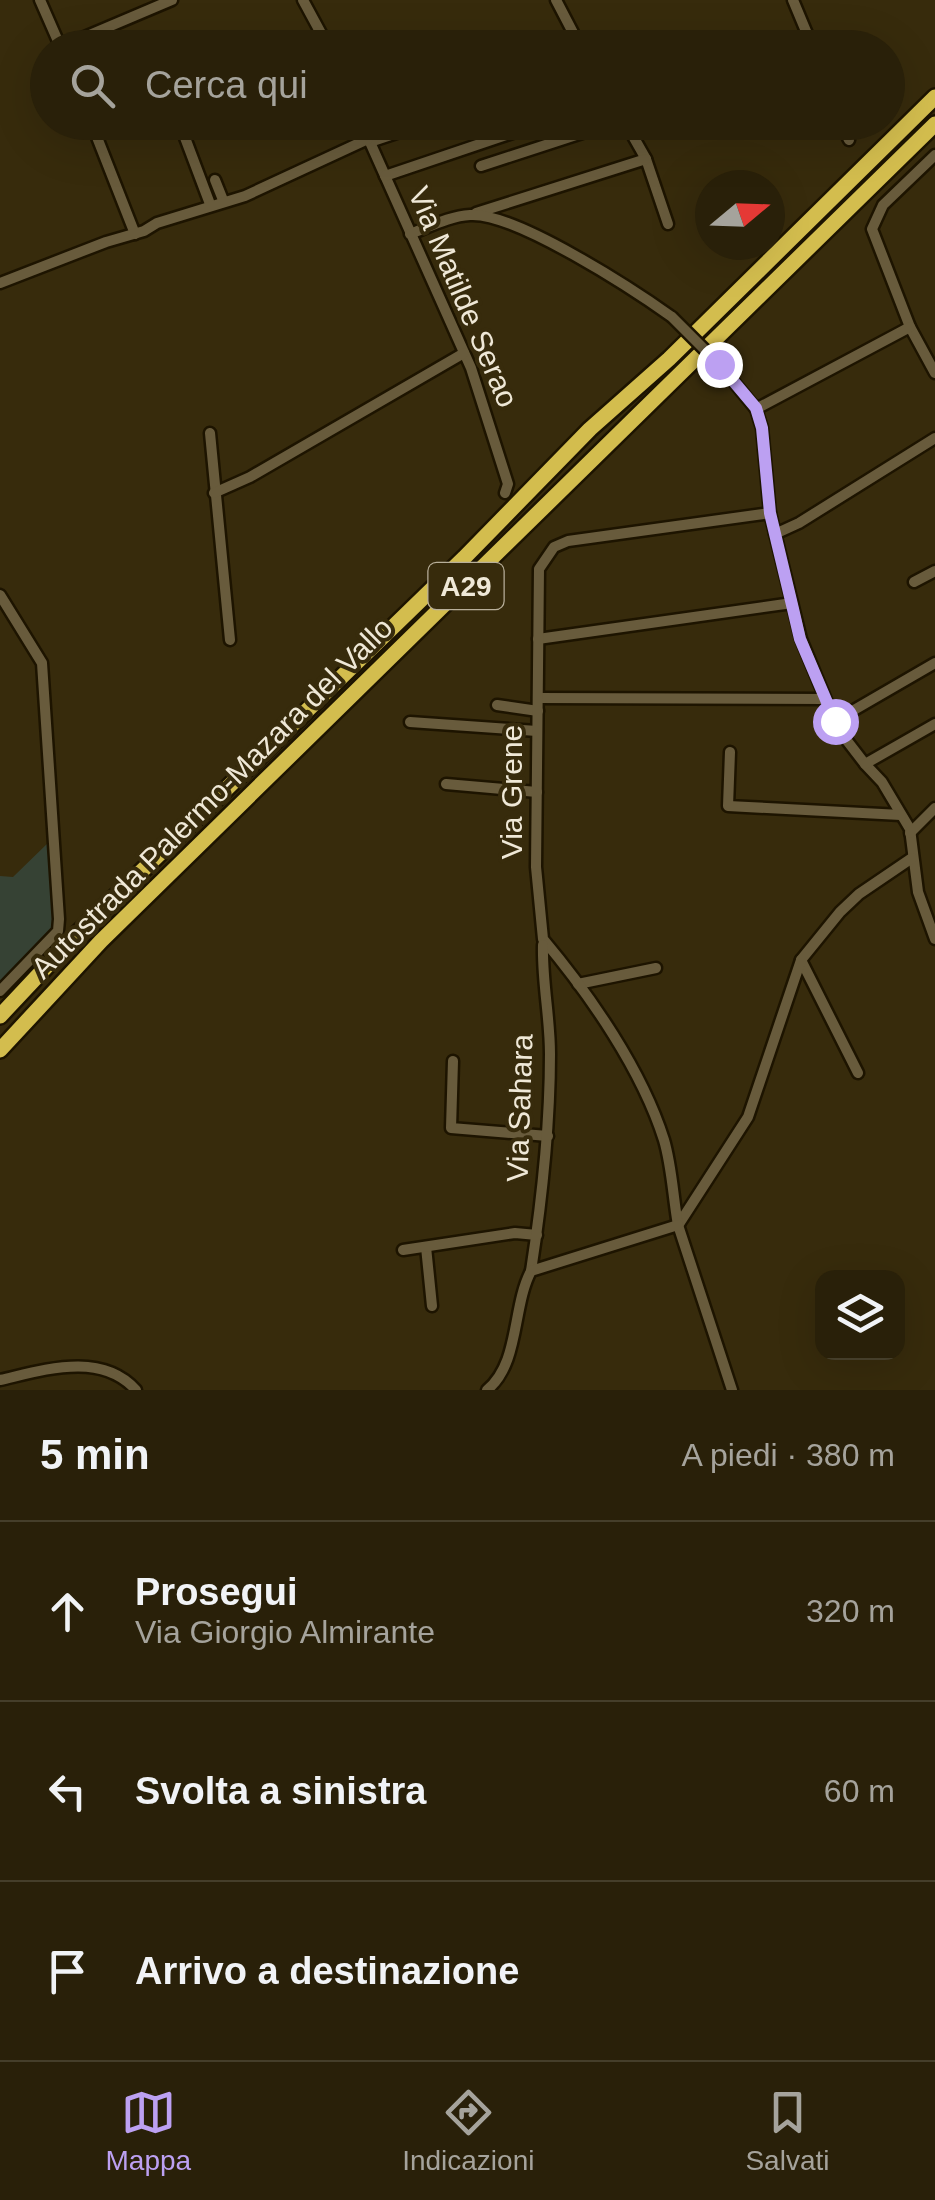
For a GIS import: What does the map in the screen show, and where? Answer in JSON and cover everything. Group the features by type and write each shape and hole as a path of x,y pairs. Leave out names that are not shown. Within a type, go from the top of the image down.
{"highway":[{"name":"Autostrada Palermo-Mazara del Vallo","path":"905,126 935,96"},
{"name":"Autostrada Palermo-Mazara del Vallo","path":"0,1050 101,940 935,124"},
{"name":"Autostrada Palermo-Mazara del Vallo","path":"0,1016 76,935 890,140"}],"street":[{"path":"40,0 53,30"},
{"path":"101,30 172,0"},
{"path":"303,0 319,30"},
{"path":"556,0 571,30"},
{"path":"793,0 806,30"},
{"path":"98,140 135,234"},
{"path":"187,140 210,204"},
{"path":"0,283 135,234 157,222 245,196 369,140"},
{"name":"Via Matilde Serao","path":"369,140 464,353 508,484 505,493"},
{"path":"385,176 492,140"},
{"path":"480,166 560,140"},
{"path":"635,140 646,159 668,224"},
{"path":"935,155 883,205 872,229 910,328 935,373"},
{"path":"410,234 646,159"},
{"path":"214,180 223,200"},
{"path":"472,215 489,217 548,244 638,293 672,317 756,408 762,428 770,513 800,639 835,721 864,764 882,782 910,833 918,892 935,939"},
{"path":"756,408 910,328"},
{"path":"214,493 250,477 464,353"},
{"path":"210,433 230,640"},
{"path":"775,534 935,438"},
{"name":"Via Grene","path":"732,1390 678,1225 663,1137 640,1086 578,984 543,939 539,923 539,569 554,547 568,541 770,513"},
{"path":"914,582 935,570"},
{"path":"0,594 42,663 58,931 0,991"},
{"path":"538,639 792,603"},
{"path":"835,721 935,664"},
{"path":"497,704 825,699"},
{"path":"410,722 537,731"},
{"path":"864,764 935,724"},
{"path":"730,752 728,806 901,815"},
{"path":"446,784 537,792"},
{"path":"910,833 935,808"},
{"path":"531,1271 678,1225 748,1116 801,960 859,894 912,858"},
{"name":"Via Sahara","path":"487,1390 506,1364 537,1234 548,1136 550,1050 542,977 543,945"},
{"path":"801,960 858,1074"},
{"path":"578,984 656,968"},
{"path":"453,1061 452,1128 548,1136"},
{"path":"403,1250 516,1233 537,1234"},
{"path":"426,1248 432,1306"},
{"path":"0,1380 79,1366 123,1377 136,1390"}],"green space":[{"path":"50,841 55,924 0,987 0,876 13,877"}],"route":[{"path":"719,364 756,408 762,428 770,513 800,639 835,721"}]}
